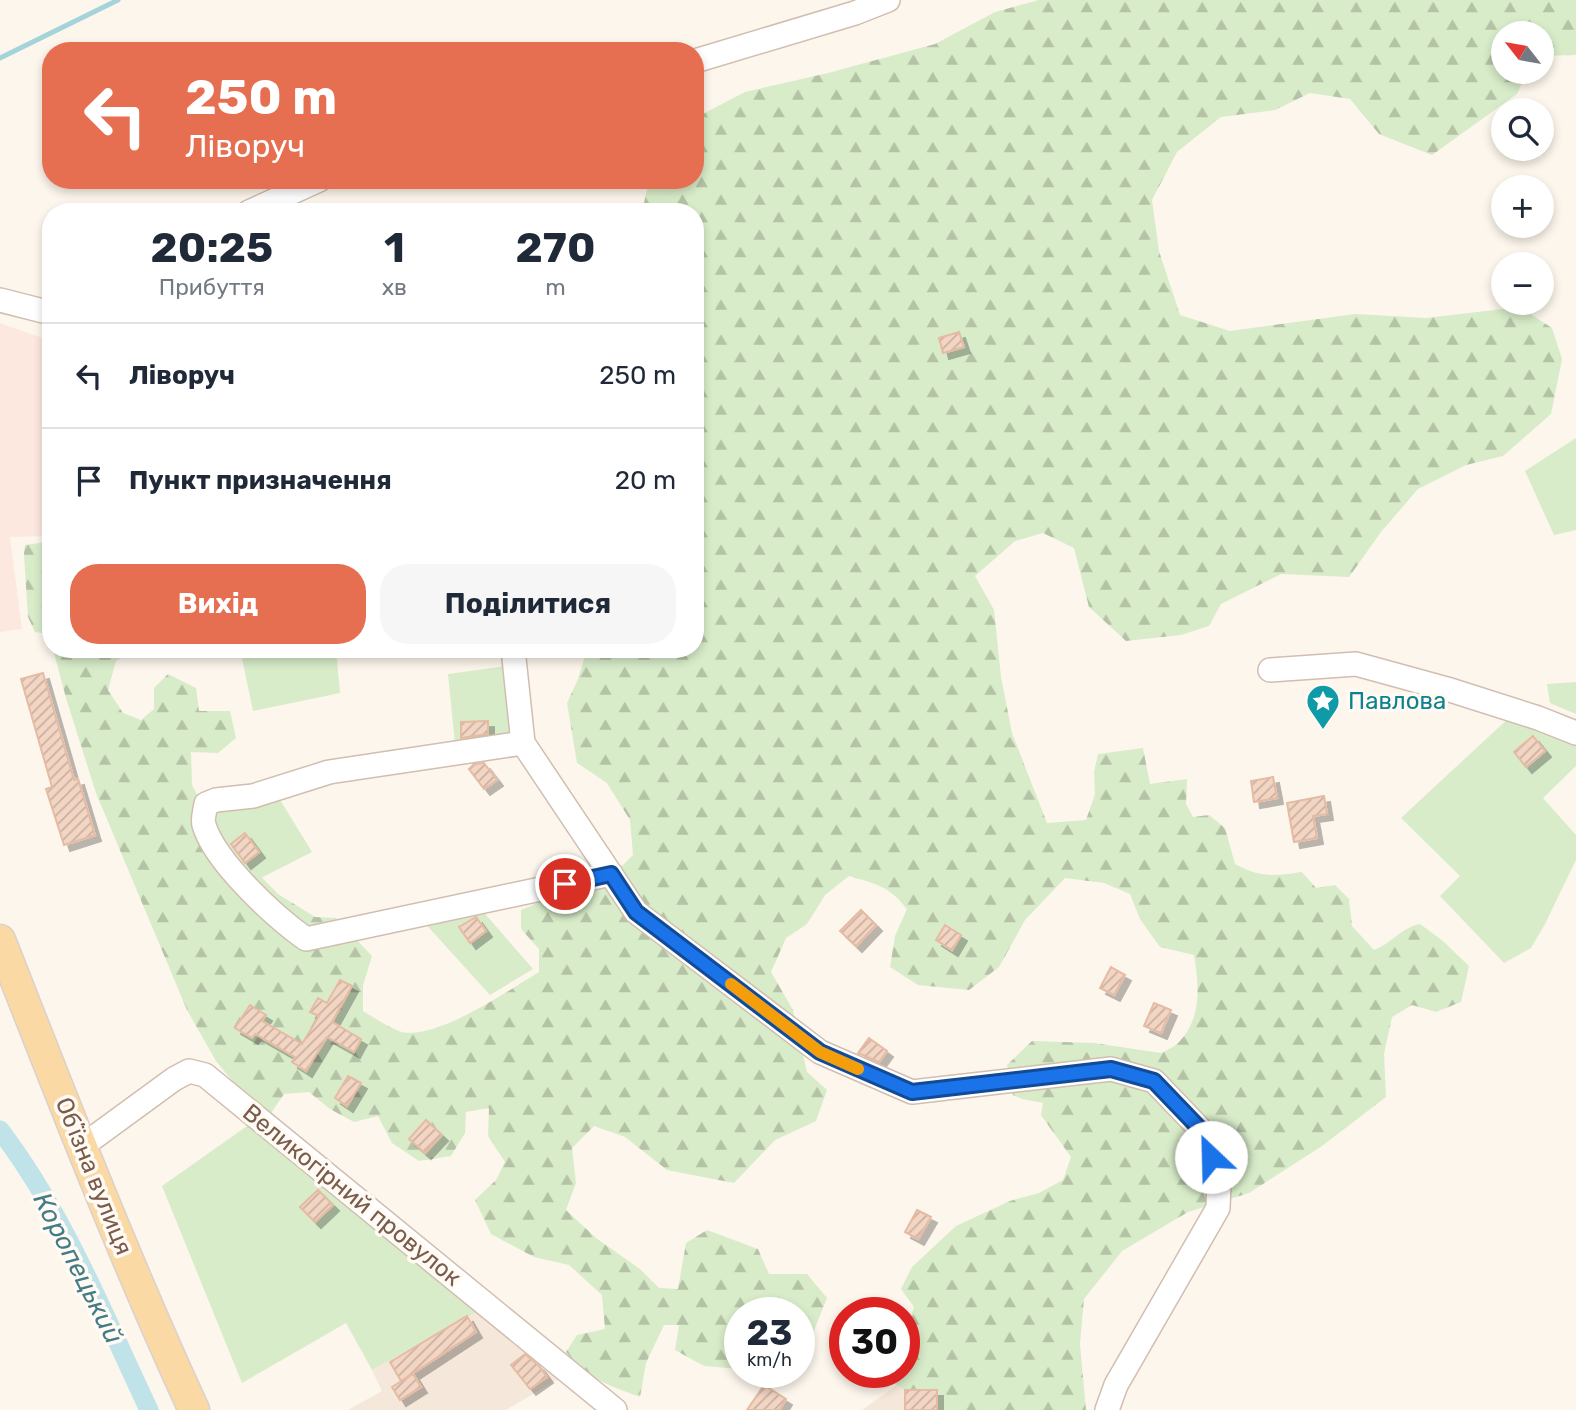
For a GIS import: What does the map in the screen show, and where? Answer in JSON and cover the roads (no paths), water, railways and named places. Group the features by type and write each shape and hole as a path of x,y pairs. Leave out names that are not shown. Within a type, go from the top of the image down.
{"main road":[{"name":"Обʼїзна вулиця","path":"0,940 150,1315 194,1410"}],"street":[{"path":"704,58 855,13 888,0"},
{"path":"269,203 299,189"},
{"path":"0,300 42,311"},
{"path":"514,658 523,743 636,912 820,1052 912,1092 1111,1069 1154,1081 1202,1131 1219,1183 1217,1208 1116,1385 1107,1410"},
{"path":"1270,670 1356,664 1447,689 1576,733"},
{"path":"523,743 329,772 253,796 216,800 206,804 202,823 221,858 283,923 306,939 611,874"},
{"name":"Великогірний провулок","path":"81,1147 174,1079 189,1071 205,1075 615,1410"}],"waterway":[{"path":"0,58 118,0"},
{"name":"Коропецький","path":"0,1130 23,1162 63,1230 149,1410"}],"place":[{"name":"Павлова","path":"1323,731"}]}
